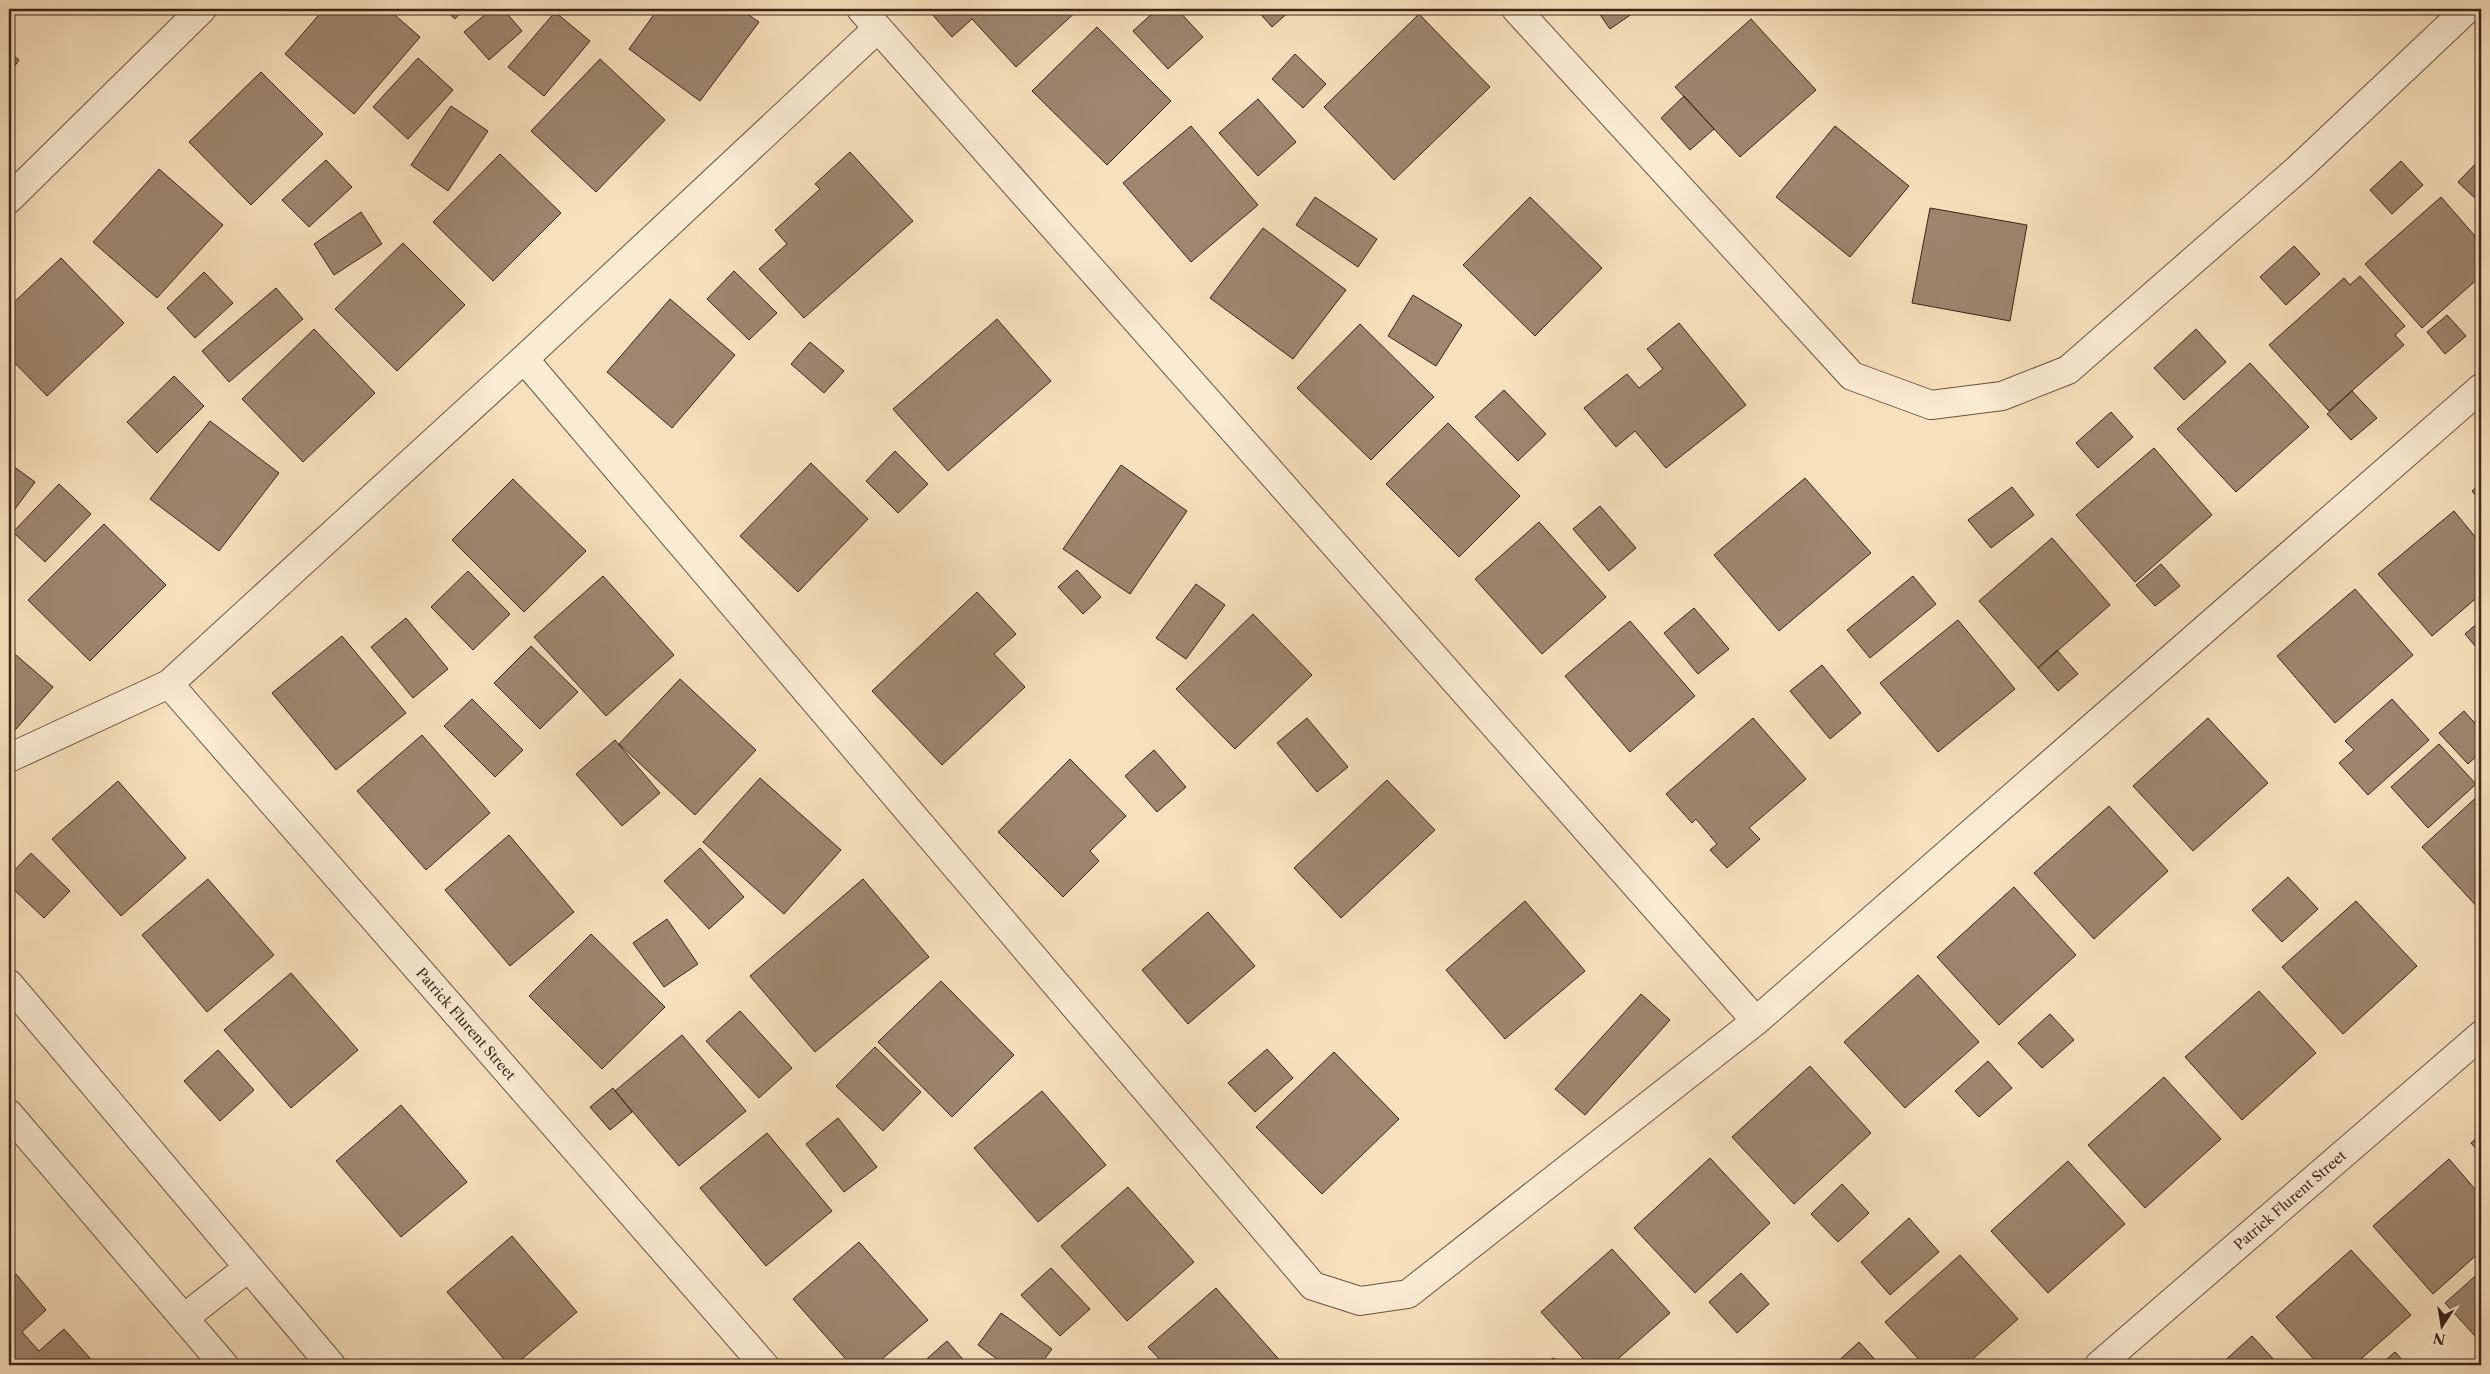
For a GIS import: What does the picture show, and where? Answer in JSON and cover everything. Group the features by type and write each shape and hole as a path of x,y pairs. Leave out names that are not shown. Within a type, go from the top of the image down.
{"street":[{"path":"9,199 202,9"},
{"path":"1516,9 1852,376 1931,405 2002,396 2068,370 2299,168 2467,9"},
{"path":"9,758 169,684 524,359 870,18 1756,1021"},
{"path":"524,359 1313,1286 1360,1301 1408,1294 1756,1021 2481,388"},
{"name":"Patrick Flurent Street","path":"169,684 764,1365"},
{"path":"9,984 331,1365"},
{"name":"Patrick Flurent Street","path":"2100,1365 2481,1035"},
{"path":"9,1114 224,1365"},
{"path":"184,1318 248,1268"}],"building":[{"path":"324,9 388,9 420,37 354,114 285,54"},
{"path":"444,9 464,9 455,19"},
{"path":"492,9 503,9 522,31 489,60 464,32"},
{"path":"658,9 740,9 759,22 700,101 629,49"},
{"path":"933,9 1079,9 1016,67 972,19 952,37 930,12"},
{"path":"1157,9 1177,9 1203,37 1168,69 1133,31"},
{"path":"1256,9 1292,9 1272,27"},
{"path":"1596,9 1639,9 1610,29"},
{"path":"555,12 590,41 544,96 508,67"},
{"path":"1419,14 1490,87 1394,180 1324,107"},
{"path":"1751,19 1816,90 1740,157 1675,87"},
{"path":"1097,27 1171,101 1107,165 1032,91"},
{"path":"9,52 19,60 9,74"},
{"path":"1295,54 1326,84 1303,108 1272,79"},
{"path":"418,58 453,90 408,139 373,107"},
{"path":"600,59 665,120 596,192 531,131"},
{"path":"261,72 323,134 251,205 189,142"},
{"path":"1684,96 1714,129 1690,150 1661,118"},
{"path":"1258,99 1296,142 1258,176 1219,133"},
{"path":"451,106 488,131 448,191 411,165"},
{"path":"1191,126 1258,205 1191,262 1123,183"},
{"path":"1835,126 1909,186 1850,257 1776,197"},
{"path":"850,152 913,221 804,318 759,269 787,244 775,230 820,189 815,184"},
{"path":"500,154 561,213 493,281 433,222"},
{"path":"2481,158 2481,204 2458,182"},
{"path":"326,160 352,187 309,227 282,200"},
{"path":"2401,161 2423,185 2392,214 2370,190"},
{"path":"159,169 223,225 157,298 93,242"},
{"path":"1315,197 1377,239 1358,267 1296,225"},
{"path":"1530,197 1602,268 1535,336 1463,265"},
{"path":"2441,197 2481,243 2481,276 2422,328 2365,264"},
{"path":"1930,208 2027,225 2010,321 1912,303"},
{"path":"361,212 382,244 334,275 314,244"},
{"path":"1263,228 1346,290 1293,359 1210,298"},
{"path":"403,243 465,305 397,371 335,309"},
{"path":"2294,246 2320,274 2286,305 2260,277"},
{"path":"61,258 124,323 47,396 9,357 9,307"},
{"path":"734,271 777,313 749,340 707,299"},
{"path":"204,272 233,303 195,338 167,308"},
{"path":"2360,276 2405,326 2395,335 2404,345 2329,411 2269,345 2344,278 2350,285"},
{"path":"276,288 303,319 229,382 202,351"},
{"path":"1413,295 1462,325 1436,366 1388,336"},
{"path":"670,299 735,355 672,428 607,372"},
{"path":"2447,315 2466,336 2445,354 2427,332"},
{"path":"997,319 1051,381 948,471 893,409"},
{"path":"1679,323 1746,405 1666,468 1635,431 1616,447 1584,408 1627,374 1639,388 1663,369 1647,349"},
{"path":"1360,324 1434,397 1371,460 1297,388"},
{"path":"314,329 375,393 303,462 242,399"},
{"path":"2196,329 2226,362 2184,400 2154,368"},
{"path":"810,342 844,371 824,393 791,364"},
{"path":"2250,363 2309,427 2236,492 2177,429"},
{"path":"174,376 204,406 157,453 127,422"},
{"path":"1504,390 1546,434 1518,461 1475,417"},
{"path":"2352,391 2377,418 2351,440 2327,414"},
{"path":"2111,412 2133,437 2098,468 2076,443"},
{"path":"210,421 279,473 219,551 150,499"},
{"path":"1448,423 1520,496 1459,557 1386,484"},
{"path":"2154,448 2212,515 2135,582 2076,515"},
{"path":"895,451 928,484 898,513 866,481"},
{"path":"9,463 35,482 9,517"},
{"path":"811,463 868,519 798,592 740,536"},
{"path":"1121,465 1187,511 1130,594 1063,549"},
{"path":"1805,478 1871,553 1779,631 1714,555"},
{"path":"513,479 586,551 524,612 452,540"},
{"path":"2481,483 2481,502 2472,491"},
{"path":"59,484 91,514 45,562 13,532"},
{"path":"2012,487 2034,515 1991,548 1968,520"},
{"path":"1600,506 1636,548 1609,571 1573,529"},
{"path":"2454,511 2481,544 2481,594 2432,636 2378,574"},
{"path":"1539,522 1606,597 1542,654 1475,579"},
{"path":"104,524 166,585 90,661 28,600"},
{"path":"2052,538 2110,605 2038,668 1979,601"},
{"path":"2161,564 2180,586 2155,606 2136,585"},
{"path":"1077,570 1101,597 1083,614 1058,587"},
{"path":"468,571 510,614 473,650 431,607"},
{"path":"603,576 674,655 606,716 534,637"},
{"path":"1913,576 1936,604 1870,658 1847,630"},
{"path":"1196,584 1225,605 1186,659 1156,638"},
{"path":"2355,589 2413,655 2335,723 2277,656"},
{"path":"977,592 1016,634 994,654 1025,687 942,765 872,691"},
{"path":"1694,608 1729,649 1698,674 1664,633"},
{"path":"1253,614 1312,675 1235,749 1176,689"},
{"path":"406,618 448,669 413,698 371,647"},
{"path":"1958,620 2015,689 1938,752 1880,683"},
{"path":"2481,620 2481,653 2465,634"},
{"path":"1630,621 1695,696 1630,752 1565,676"},
{"path":"342,636 406,713 336,770 272,693"},
{"path":"531,646 578,692 540,729 494,683"},
{"path":"9,649 53,687 9,737"},
{"path":"2057,650 2078,674 2058,691 2038,668"},
{"path":"1822,665 1861,713 1830,739 1790,691"},
{"path":"680,679 756,750 695,815 619,744"},
{"path":"472,699 523,750 495,777 444,726"},
{"path":"2392,699 2429,740 2368,795 2339,763 2354,750 2345,741"},
{"path":"2464,711 2481,730 2481,752 2468,764 2439,733"},
{"path":"1307,718 1348,767 1317,792 1277,743"},
{"path":"1753,718 1806,779 1749,828 1760,839 1727,868 1710,850 1717,844 1696,819 1692,823 1666,794"},
{"path":"2208,718 2268,783 2193,851 2133,786"},
{"path":"422,735 490,813 426,870 357,791"},
{"path":"615,740 660,793 622,826 576,774"},
{"path":"2439,744 2476,784 2428,828 2391,787"},
{"path":"1154,750 1186,787 1157,812 1125,776"},
{"path":"1070,759 1126,816 1090,851 1099,861 1063,897 998,832"},
{"path":"760,778 841,850 784,914 703,842"},
{"path":"1387,780 1435,830 1341,918 1294,868"},
{"path":"118,781 186,858 121,916 52,839"},
{"path":"2481,793 2481,911 2422,847"},
{"path":"2109,806 2168,871 2094,939 2034,873"},
{"path":"509,835 574,912 510,966 445,890"},
{"path":"700,848 744,897 709,929 664,881"},
{"path":"31,853 70,891 44,918 9,885 9,876"},
{"path":"2288,877 2318,909 2282,942 2252,910"},
{"path":"208,879 274,955 207,1012 142,935"},
{"path":"863,879 929,957 815,1052 750,976"},
{"path":"2014,887 2076,955 1999,1025 1937,957"},
{"path":"1525,901 1585,971 1505,1039 1446,970"},
{"path":"2356,901 2417,966 2343,1034 2282,967"},
{"path":"1208,912 1255,966 1188,1024 1142,970"},
{"path":"667,919 698,964 664,987 633,943"},
{"path":"591,934 665,1007 602,1069 529,996"},
{"path":"291,973 358,1050 291,1108 224,1030"},
{"path":"1918,975 1979,1042 1905,1108 1844,1042"},
{"path":"941,981 1014,1055 952,1117 878,1042"},
{"path":"2259,991 2316,1053 2242,1120 2185,1057"},
{"path":"1641,994 1670,1020 1585,1115 1555,1089"},
{"path":"740,1011 792,1068 759,1098 706,1041"},
{"path":"2050,1014 2074,1040 2042,1068 2018,1043"},
{"path":"682,1035 746,1111 679,1166 615,1091"},
{"path":"875,1047 921,1092 883,1131 836,1086"},
{"path":"1267,1049 1293,1078 1255,1112 1228,1083"},
{"path":"218,1050 254,1090 220,1121 184,1081"},
{"path":"1334,1052 1399,1119 1322,1194 1256,1127"},
{"path":"1988,1061 2012,1088 1979,1117 1955,1091"},
{"path":"1810,1066 1871,1133 1794,1204 1732,1137"},
{"path":"2164,1077 2221,1139 2145,1208 2088,1145"},
{"path":"613,1088 632,1112 610,1130 590,1107"},
{"path":"1042,1091 1106,1165 1038,1222 974,1148"},
{"path":"401,1105 467,1182 401,1237 336,1161"},
{"path":"838,1118 877,1167 844,1192 806,1144"},
{"path":"767,1133 832,1211 766,1266 700,1188"},
{"path":"2481,1134 2481,1154 2471,1143"},
{"path":"1710,1158 1770,1223 1695,1293 1634,1228"},
{"path":"2449,1159 2481,1196 2481,1251 2433,1294 2373,1226"},
{"path":"2068,1161 2125,1224 2048,1293 1991,1231"},
{"path":"1842,1184 1869,1213 1838,1242 1811,1214"},
{"path":"1128,1187 1194,1262 1127,1321 1061,1246"},
{"path":"1909,1218 1939,1252 1890,1295 1861,1262"},
{"path":"512,1236 577,1312 515,1365 509,1365 447,1292"},
{"path":"859,1242 928,1320 875,1365 851,1365 793,1299"},
{"path":"1612,1249 1670,1313 1611,1365 1589,1365 1541,1312"},
{"path":"2351,1250 2411,1315 2354,1365 2319,1365 2276,1317"},
{"path":"1960,1255 2018,1319 1966,1365 1924,1365 1885,1322"},
{"path":"1051,1268 1090,1309 1060,1336 1021,1295"},
{"path":"2481,1271 2481,1330 2475,1336 2445,1303"},
{"path":"1741,1273 1769,1304 1737,1333 1709,1302"},
{"path":"16,1274 46,1310 22,1332 39,1351 64,1329 96,1365 9,1365 9,1280"},
{"path":"1216,1288 1282,1363 1280,1365 1165,1365 1148,1347"},
{"path":"1001,1313 1052,1349 1040,1365 1005,1365 978,1345"},
{"path":"2252,1336 2279,1365 2220,1365"},
{"path":"947,1341 968,1365 920,1365"},
{"path":"1859,1342 1880,1365 1834,1365"},
{"path":"2395,1352 2407,1365 2380,1365"},
{"path":"1554,1358 1557,1365 1537,1365"}]}
